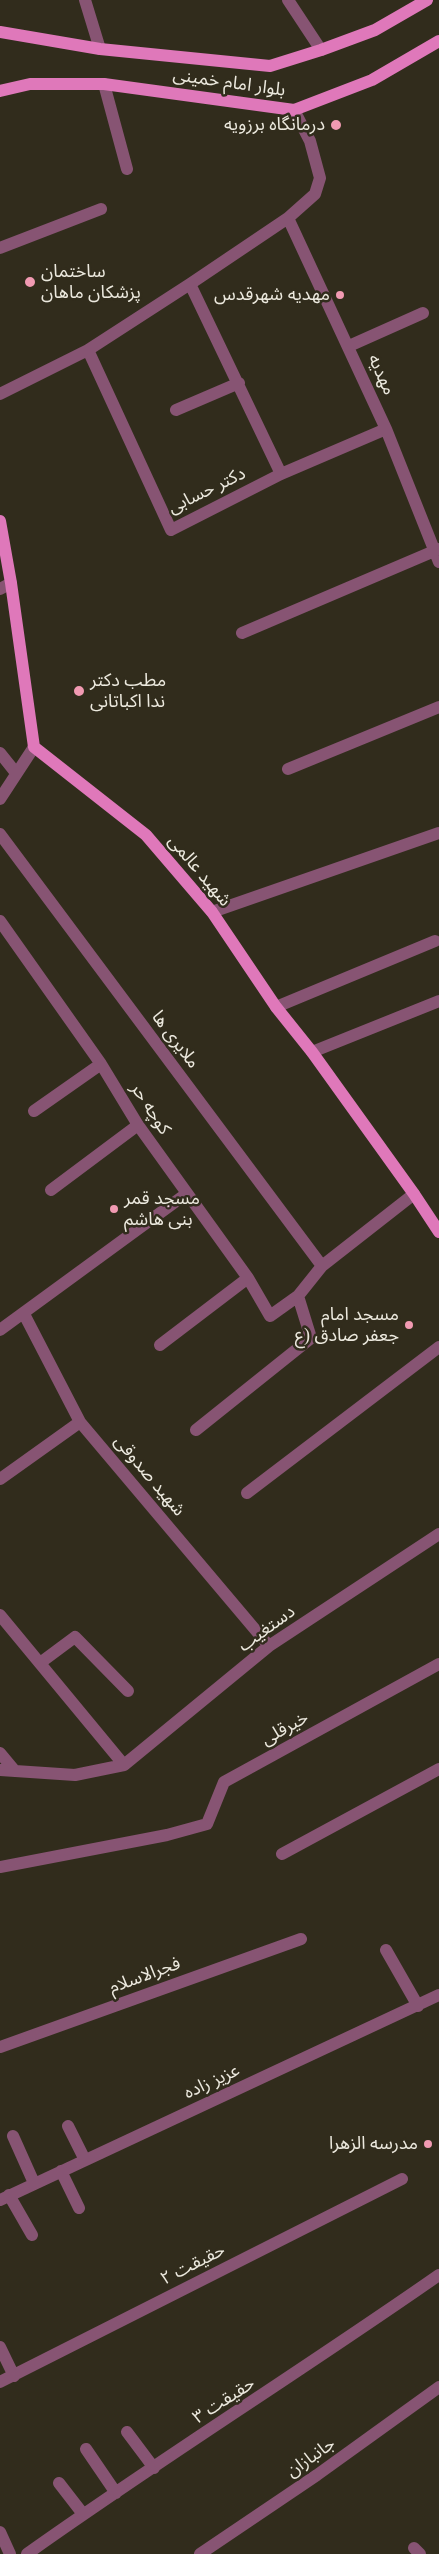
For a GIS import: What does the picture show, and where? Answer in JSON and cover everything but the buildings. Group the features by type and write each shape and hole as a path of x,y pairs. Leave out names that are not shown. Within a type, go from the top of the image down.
{"main road":[{"name":"بلوار امام خمینی","path":"0,32 100,49 270,66 375,30 427,0"},
{"name":"بلوار امام خمینی","path":"0,91 30,84 104,84 294,110 372,80 439,41"},
{"path":"0,521 6,586 34,748"},
{"name":"شهید عالمی","path":"34,748 146,835 212,912 276,1007 312,1052 439,1232"}],"street":[{"path":"85,0 100,49"},
{"path":"288,0 321,50"},
{"path":"104,84 127,169"},
{"path":"0,394 88,350 288,218 315,194 320,178 310,141 294,110"},
{"path":"0,248 101,209"},
{"name":"مهدیه","path":"288,218 349,346 438,553"},
{"path":"190,284 281,474"},
{"path":"349,346 423,313"},
{"name":"دکتر حسابی","path":"88,350 171,530 281,474 386,429"},
{"path":"176,410 239,383"},
{"path":"242,633 438,553"},
{"path":"288,769 439,707"},
{"path":"0,799 34,748"},
{"path":"0,753 16,773"},
{"path":"212,912 439,833"},
{"name":"ملایری ها","path":"0,834 322,1266"},
{"name":"کوچه حر","path":"0,921 101,1064 138,1125 248,1278 270,1316 298,1296"},
{"path":"276,1007 435,940"},
{"path":"312,1052 439,1001"},
{"path":"34,1111 101,1064"},
{"path":"51,1190 138,1125"},
{"path":"0,1330 186,1194"},
{"path":"196,1430 311,1338 298,1296 322,1266 414,1194"},
{"path":"160,1345 248,1278"},
{"name":"شهید صدوقی","path":"24,1314 80,1422 269,1646"},
{"path":"247,1492 439,1347"},
{"path":"0,1478 80,1422"},
{"name":"دستغیب","path":"124,1765 269,1646 439,1534"},
{"path":"0,1615 124,1765 75,1775 0,1770"},
{"path":"40,1663 75,1637 128,1691"},
{"name":"خیرقلی","path":"0,1867 167,1835 208,1824 224,1782 439,1664"},
{"path":"0,1753 15,1771"},
{"path":"282,1854 439,1769"},
{"name":"فجرالاسلام","path":"0,2047 301,1939"},
{"path":"386,1950 418,2006"},
{"name":"عزیز زاده","path":"3,2197 418,2006 439,1994"},
{"path":"68,2126 85,2160"},
{"path":"13,2136 34,2183"},
{"path":"61,2171 79,2208"},
{"name":"حقیقت ۲","path":"0,2382 402,2180"},
{"path":"3,2197 32,2235"},
{"name":"حقیقت ۳","path":"27,2554 83,2514 332,2350 439,2275"},
{"path":"0,2346 14,2376"},
{"name":"جانبازان","path":"200,2554 317,2476 439,2387"},
{"path":"127,2432 154,2468"},
{"path":"86,2449 116,2493"},
{"path":"59,2483 83,2514"},
{"path":"0,2532 10,2554"}],"place":[{"name":"درمانگاه برزویه","path":"336,125"},
{"name":"ساختمان پزشکان ماهان","path":"30,282"},
{"name":"مهدیه شهرقدس","path":"340,295"},
{"name":"مطب دکتر ندا اکباتانی","path":"79,691"},
{"name":"مسجد قمر بنی هاشم","path":"114,1209"},
{"name":"مسجد امام جعفر صادق (ع","path":"409,1325"},
{"name":"مدرسه الزهرا","path":"428,2144"}]}
